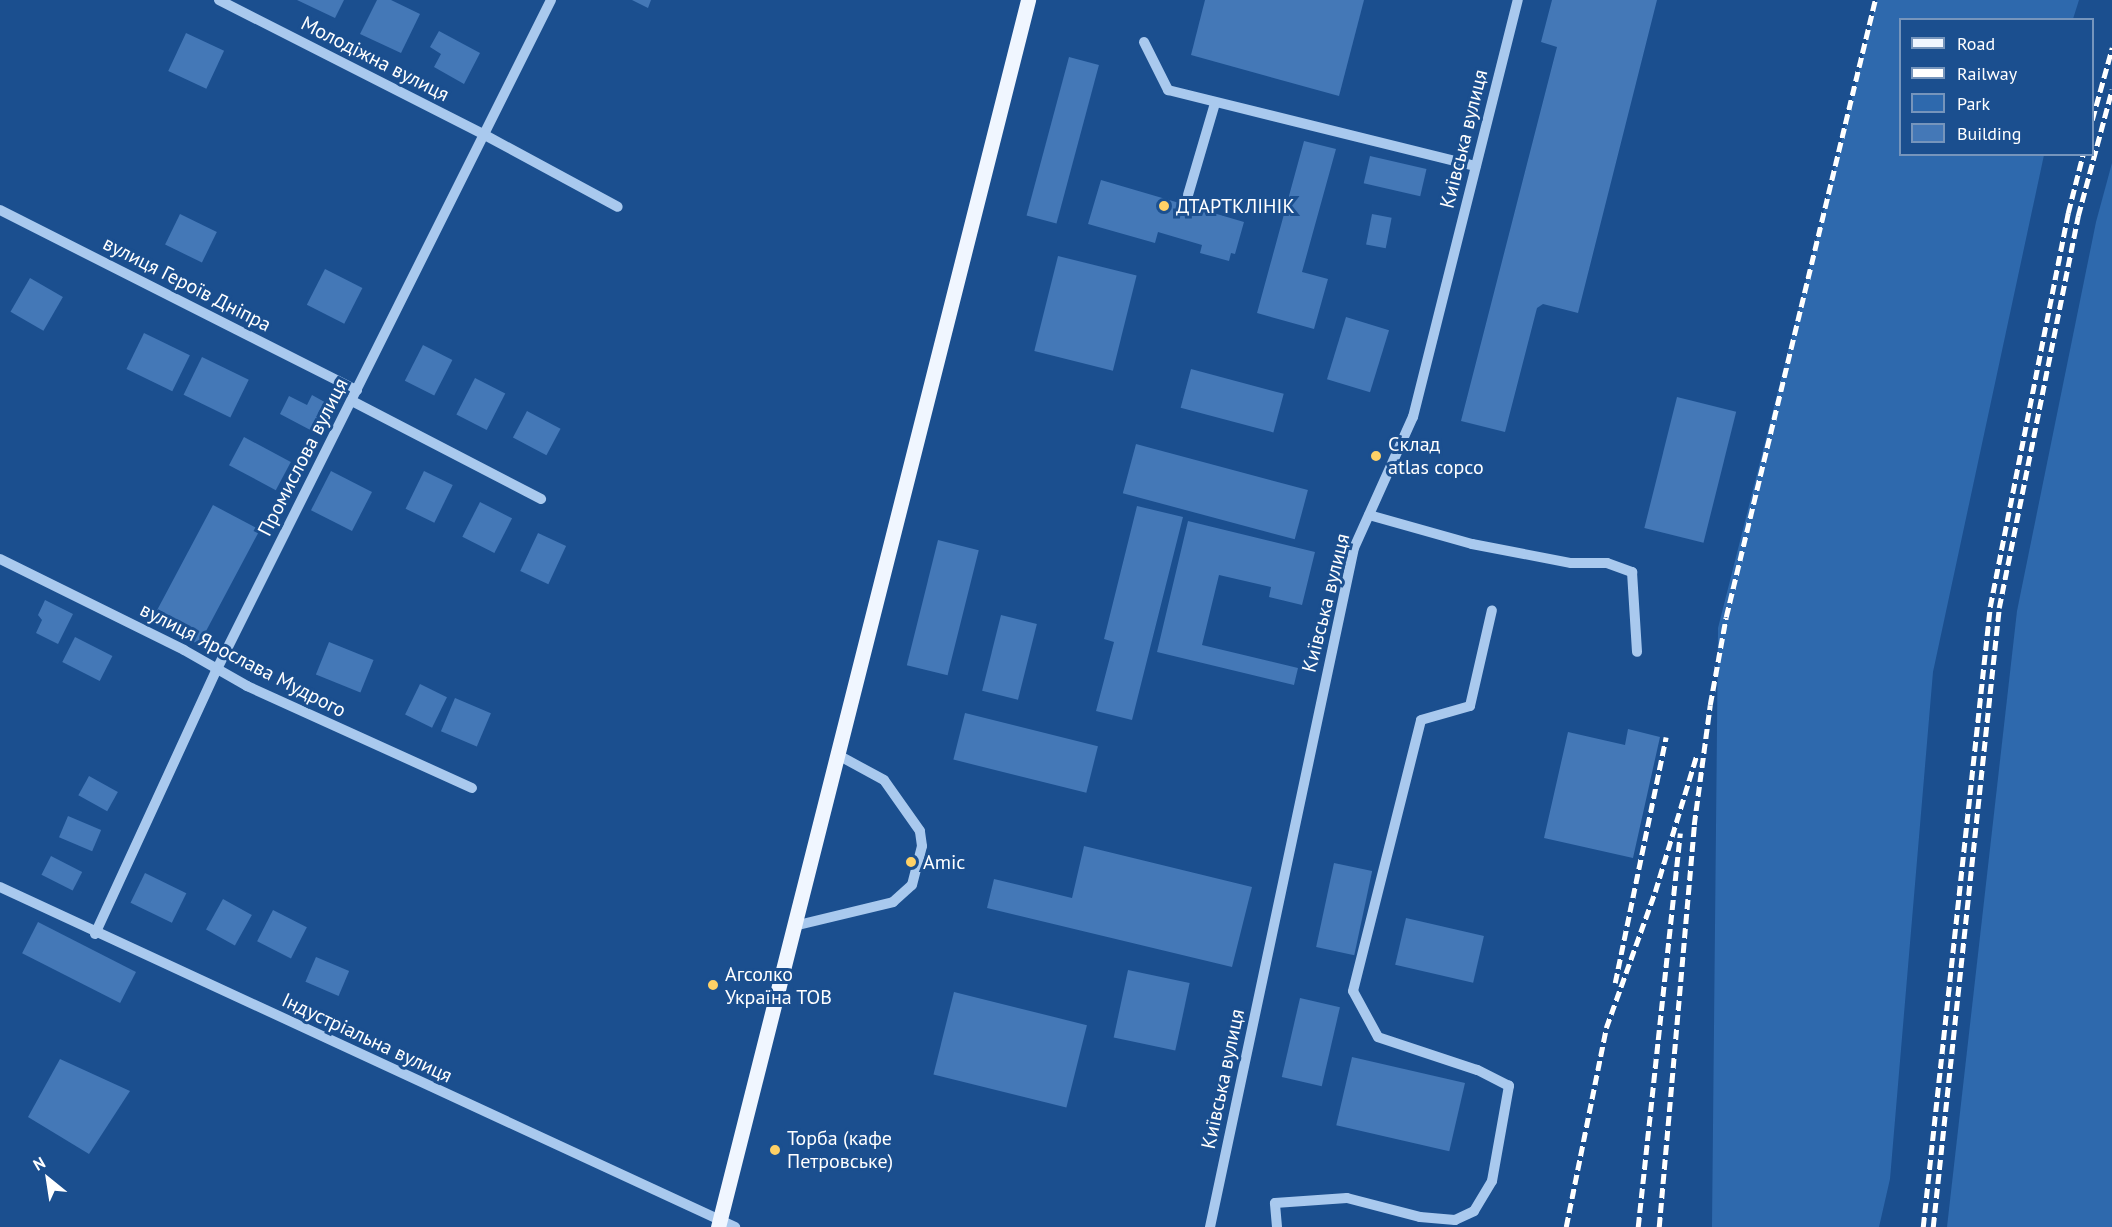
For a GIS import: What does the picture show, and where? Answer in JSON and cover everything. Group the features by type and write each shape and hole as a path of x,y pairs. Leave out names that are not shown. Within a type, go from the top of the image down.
{"main road":[{"path":"719,1224 1028,0"}],"street":[{"name":"Молодіжна вулиця","path":"219,0 483,134 618,207"},
{"name":"Промислова вулиця","path":"95,934 216,671 551,0"},
{"name":"Київська вулиця","path":"1210,1227 1354,548 1413,417 1518,0"},
{"path":"1144,42 1168,90 1476,166"},
{"path":"1188,195 1215,103"},
{"name":"вулиця Героїв Дніпра","path":"0,210 357,390"},
{"path":"352,401 541,499"},
{"path":"1369,515 1472,544 1571,563 1607,563 1632,572 1637,652"},
{"name":"вулиця Ярослава Мудрого","path":"0,559 184,650 216,671 472,788"},
{"path":"1277,1227 1275,1203 1347,1198 1419,1217 1455,1220 1474,1211 1492,1181 1509,1086 1477,1070 1377,1037 1353,991 1421,720 1470,706 1492,610"},
{"path":"794,926 892,902 908,890 915,875 922,846 912,818 884,780 838,755"},
{"name":"Індустріальна вулиця","path":"0,887 95,934 719,1224 735,1227"}],"green space":[{"path":"1877,0 2079,0 2073,18 1899,18 1899,156 2044,156 1933,672 1890,1179 1879,1227 1712,1227 1718,628"},
{"path":"2112,163 2112,1227 1947,1227 2017,611 2096,222"}],"building":[{"path":"297,0 344,0 335,18"},
{"path":"377,0 391,0 420,14 401,53 360,34"},
{"path":"632,0 651,0 648,8"},
{"path":"1205,0 1364,0 1339,96 1191,55"},
{"path":"1552,0 1657,0 1578,313 1543,304 1537,308 1505,432 1461,421 1557,47 1541,42"},
{"path":"439,31 480,53 464,84 434,67 441,54 430,47"},
{"path":"186,33 224,51 206,89 168,71"},
{"path":"1069,57 1099,65 1056,223 1027,215"},
{"path":"1304,141 1336,149 1302,272 1328,279 1314,329 1257,313"},
{"path":"1370,156 1427,169 1420,196 1364,183"},
{"path":"1101,180 1244,222 1235,254 1231,253 1229,261 1200,253 1202,245 1158,232 1155,243 1088,224"},
{"path":"180,214 217,232 202,263 165,245"},
{"path":"1372,214 1392,218 1386,248 1366,244"},
{"path":"1058,256 1137,276 1113,371 1034,351"},
{"path":"325,269 362,288 344,324 307,305"},
{"path":"30,278 63,297 43,331 10,312"},
{"path":"1346,317 1389,330 1370,392 1327,379"},
{"path":"144,333 190,355 172,391 126,369"},
{"path":"423,345 452,360 434,396 405,381"},
{"path":"202,357 249,380 230,418 184,395"},
{"path":"1191,369 1284,394 1273,432 1181,408"},
{"path":"475,378 505,393 487,430 456,415"},
{"path":"312,395 330,405 316,433 280,414 289,396 307,405"},
{"path":"1677,397 1736,412 1704,543 1644,528"},
{"path":"527,411 561,429 546,455 513,437"},
{"path":"244,437 291,462 276,490 229,465"},
{"path":"1136,444 1308,490 1295,539 1123,493"},
{"path":"331,471 372,492 352,531 311,510"},
{"path":"424,471 453,485 434,523 406,509"},
{"path":"480,502 512,518 494,553 462,537"},
{"path":"213,505 260,530 199,645 152,620"},
{"path":"1137,506 1183,517 1132,720 1096,711 1114,642 1104,639"},
{"path":"1188,521 1315,552 1302,605 1269,597 1271,587 1219,575 1202,645 1298,668 1294,685 1157,652"},
{"path":"538,533 566,546 548,584 520,571"},
{"path":"938,540 979,550 948,675 907,665"},
{"path":"45,600 73,614 58,644 36,633 42,620 38,615"},
{"path":"1001,615 1037,624 1018,700 982,691"},
{"path":"75,637 112,656 100,681 62,662"},
{"path":"329,642 374,660 360,692 316,674"},
{"path":"420,684 447,697 432,728 405,715"},
{"path":"455,698 491,713 477,746 441,731"},
{"path":"965,713 1098,746 1086,793 953,760"},
{"path":"1628,729 1660,737 1633,858 1544,838 1568,732 1625,745"},
{"path":"89,776 118,792 107,811 78,795"},
{"path":"68,816 101,830 92,851 59,837"},
{"path":"1084,846 1252,887 1232,967 987,908 994,879 1072,898"},
{"path":"51,856 82,872 73,891 41,875"},
{"path":"1334,863 1372,871 1354,955 1316,947"},
{"path":"145,873 186,893 172,923 131,903"},
{"path":"223,899 252,915 235,946 206,930"},
{"path":"273,910 307,927 291,958 257,941"},
{"path":"1406,918 1484,936 1473,983 1395,965"},
{"path":"38,922 136,972 120,1003 22,953"},
{"path":"316,957 349,971 339,996 305,982"},
{"path":"1128,970 1190,983 1175,1051 1114,1037"},
{"path":"954,992 1087,1025 1066,1108 933,1074"},
{"path":"1300,998 1340,1007 1322,1086 1282,1077"},
{"path":"1352,1057 1465,1083 1449,1151 1336,1125"},
{"path":"60,1059 130,1091 89,1154 28,1117"}],"railway":[{"path":"1659,1227 1694,825 1710,705 1726,617 1875,0"},
{"path":"2094,113 2112,48"},
{"path":"1933,1227 1999,608 2078,216 2112,89"},
{"path":"1923,1227 1990,607 2068,213 2082,156"},
{"path":"1615,983 1666,737"},
{"path":"1566,1227 1606,1028 1655,892 1696,757"},
{"path":"1638,1227 1680,833"}],"place":[{"name":"ДТАРТКЛІНІК","path":"1164,206"},
{"name":"Склад atlas copco","path":"1376,456"},
{"name":"Amic","path":"911,862"},
{"name":"Агсолко Україна ТОВ","path":"713,985"},
{"name":"Торба (кафе Петровське)","path":"775,1150"}]}
